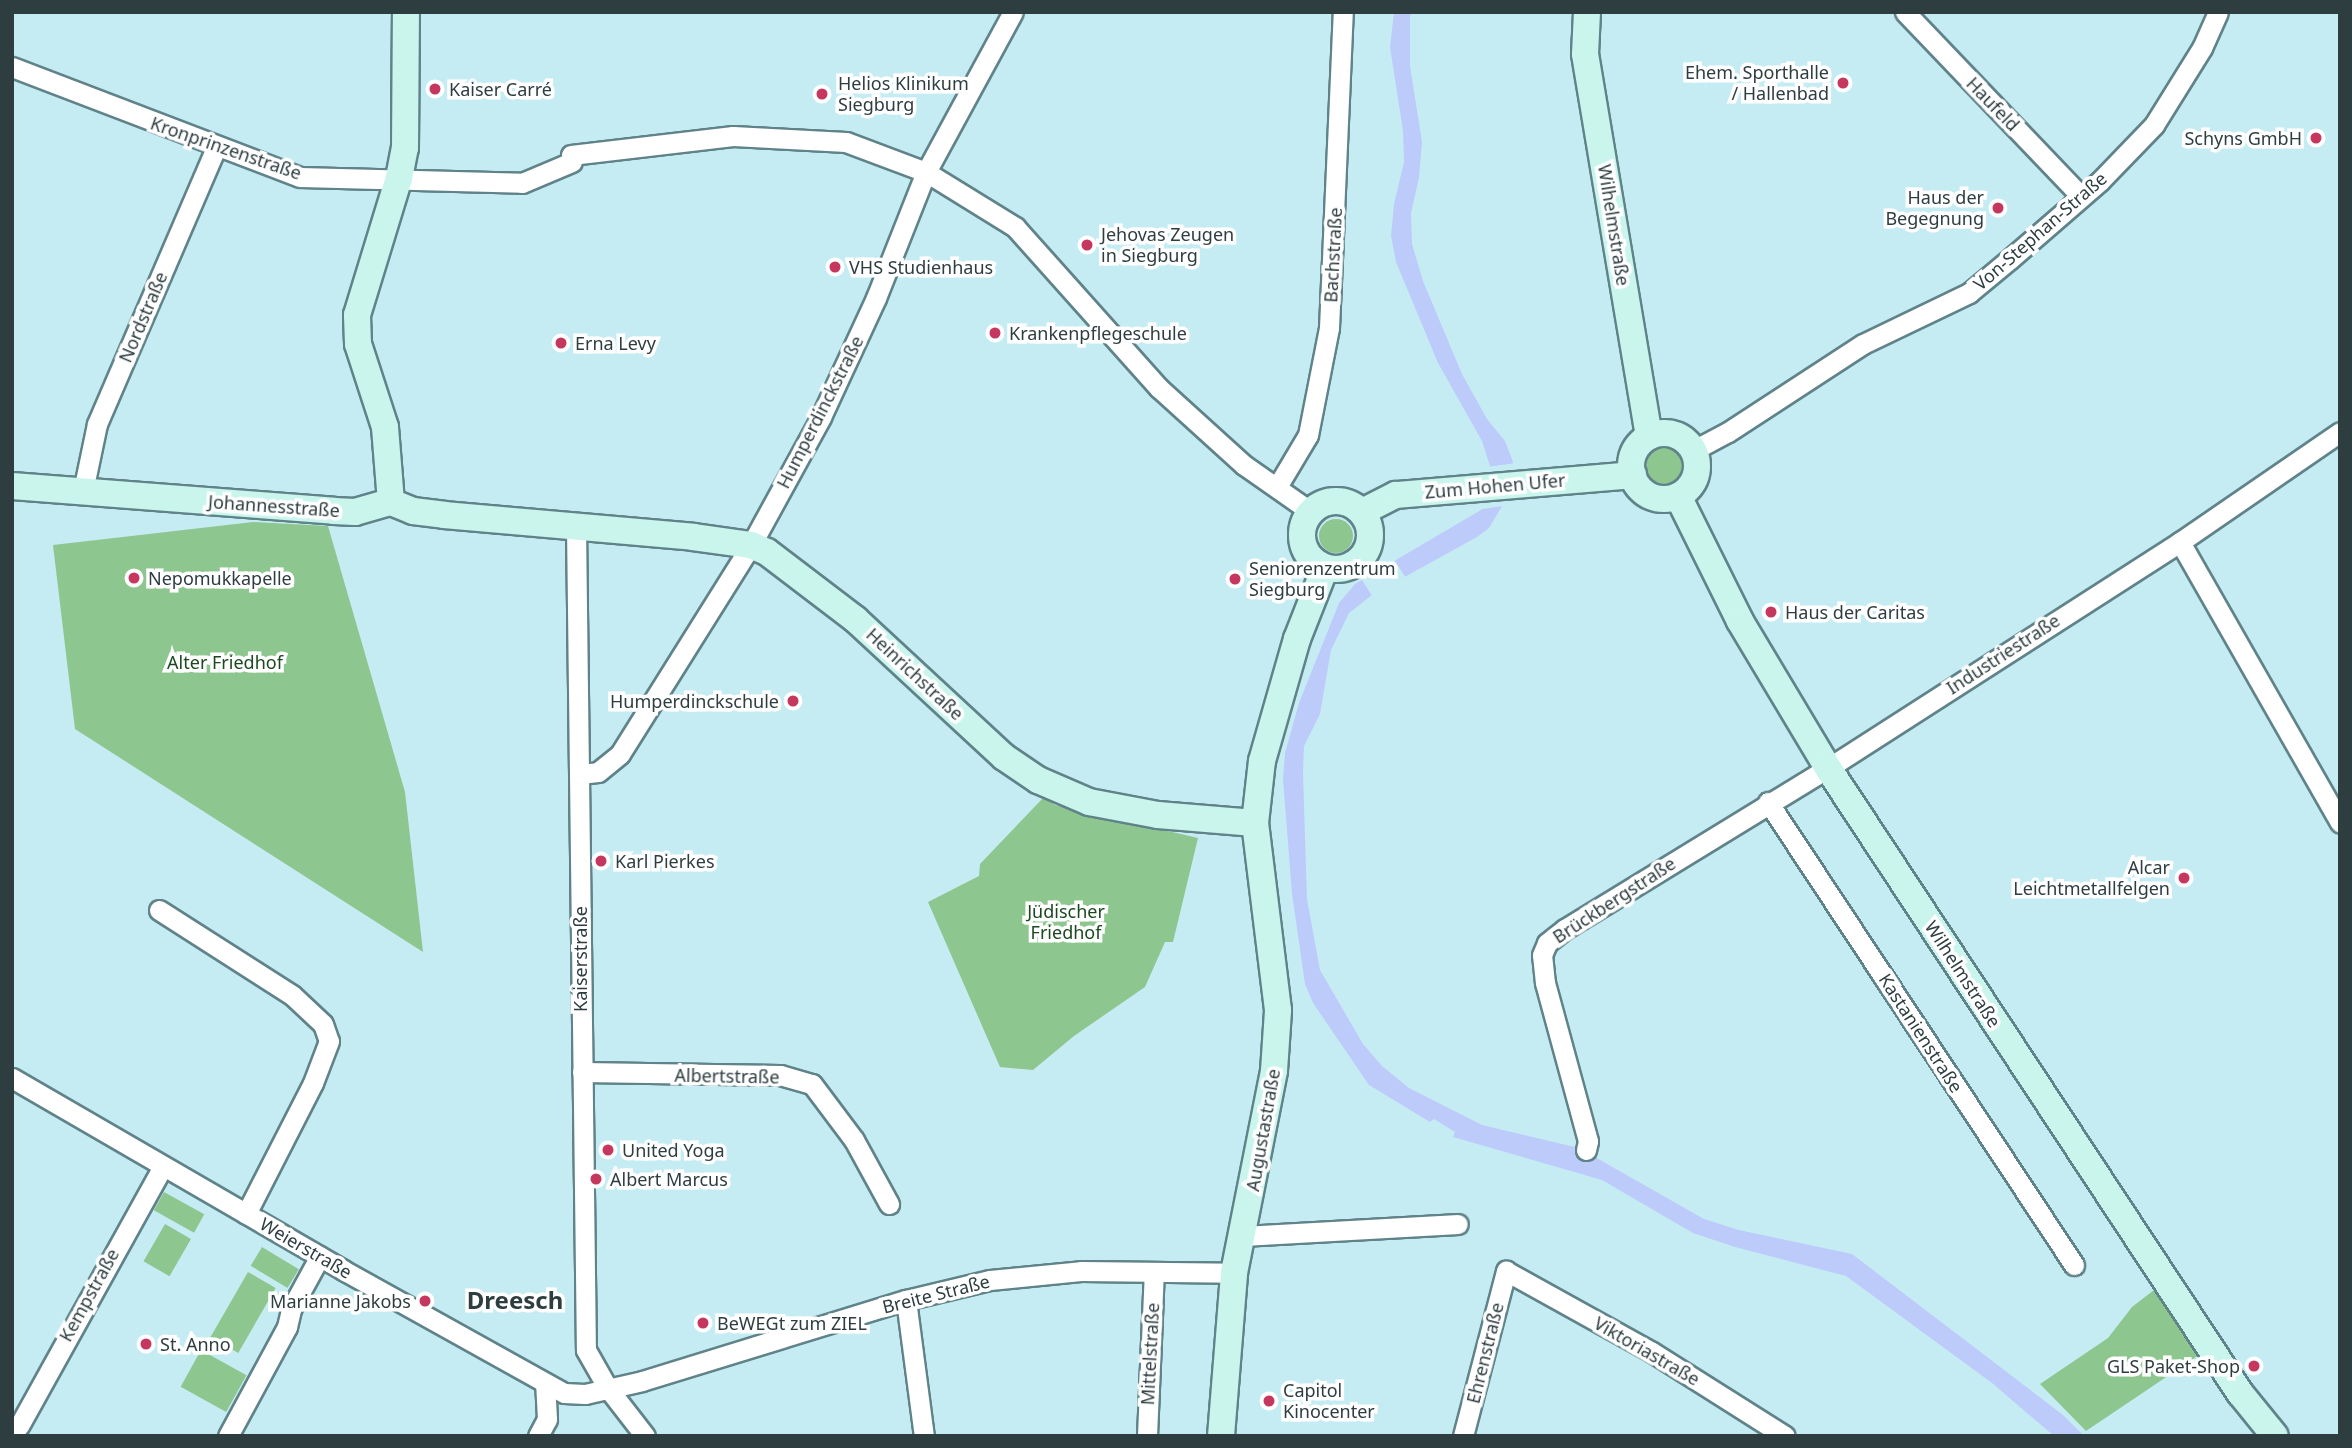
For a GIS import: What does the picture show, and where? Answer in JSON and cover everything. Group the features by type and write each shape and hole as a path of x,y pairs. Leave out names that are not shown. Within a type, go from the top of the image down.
{"main road":[{"path":"406,12 405,148 399,178 357,315 358,344 385,427 391,502 413,510 444,515 576,525"},
{"name":"Wilhelmstraße","path":"1587,12 1585,54 1649,436"},
{"path":"1669,433 1688,442 1694,450 1697,471 1694,481 1678,496 1653,497 1644,492 1633,475 1636,449 1649,436 1669,433"},
{"name":"Zum Hohen Ufer","path":"1362,512 1396,495 1633,475"},
{"name":"Johannesstraße","path":"12,486 355,512 391,502"},
{"name":"Wilhelmstraße","path":"1678,496 1740,621 1828,768 2240,1393 2275,1436"},
{"path":"1332,501 1348,503 1362,512 1371,538 1364,556 1346,568 1325,568 1309,557 1302,539 1306,520 1311,512 1332,501"},
{"name":"Heinrichstraße","path":"576,525 751,545 767,552 855,619 1004,757 1038,780 1089,802 1158,815 1255,823"},
{"path":"1255,823 1262,761 1271,726 1297,639 1325,568"},
{"name":"Augustastraße","path":"1221,1436 1234,1273 1273,1086 1278,1010 1255,823"}],"street":[{"name":"Humperdinckstraße","path":"580,774 598,772 611,765 620,754 751,545 821,417 876,298 926,172 1013,12"},
{"name":"Bachstraße","path":"1277,487 1308,435 1329,328 1343,12"},
{"name":"Haufeld","path":"1905,12 2081,196"},
{"name":"Von-Stephan-Straße","path":"1694,450 1728,432 1863,344 1969,293 2140,141 2165,109 2202,48 2218,12"},
{"name":"Kronprinzenstraße","path":"12,67 216,148 300,177 522,183 571,158 733,136 846,142 926,172 1015,227 1159,388 1244,465 1311,512"},
{"name":"Nordstraße","path":"83,491 97,424 216,148"},
{"name":"Industriestraße","path":"1828,768 2180,542 2340,432"},
{"name":"Kaiserstraße","path":"576,525 586,1350 607,1387 645,1436"},
{"path":"2180,542 2340,823"},
{"name":"Brückbergstraße","path":"1586,1150 1588,1141 1545,983 1542,955 1547,943 1565,929 1768,802 1828,768"},
{"name":"Kastanienstraße","path":"1768,802 2074,1265"},
{"path":"159,911 292,995 323,1024 329,1041 313,1083 246,1214"},
{"name":"Albertstraße","path":"582,1072 780,1075 811,1084 854,1140 888,1204"},
{"name":"Weierstraße","path":"12,1077 545,1384 576,1394 607,1387"},
{"name":"Kempstraße","path":"22,1428 163,1166"},
{"path":"1243,1236 1458,1224"},
{"path":"228,1436 287,1327 291,1309 320,1256"},
{"name":"Breite Straße","path":"607,1387 642,1381 906,1300 990,1280 1080,1271 1234,1273"},
{"name":"Ehrenstraße","path":"1463,1436 1506,1271"},
{"name":"Viktoriastraße","path":"1506,1271 1651,1352 1785,1436"},
{"name":"Mittelstraße","path":"1147,1436 1154,1272"},
{"path":"906,1300 924,1436"},
{"path":"538,1436 547,1419 545,1384"}],"green space":[{"path":"1664,448 1677,453 1682,466 1677,479 1664,484 1651,479 1646,466 1651,453"},
{"path":"1336,519 1348,524 1353,536 1348,548 1336,553 1324,548 1319,536 1324,524"},
{"name":"Alter Friedhof","path":"253,522 328,526 405,792 423,952 75,729 53,545"},
{"name":"Jüdischer Friedhof","path":"1044,797 1055,805 1198,838 1173,942 1165,942 1145,987 1074,1036 1033,1070 1000,1067 928,902 979,876 980,864"},
{"path":"164,1192 204,1214 194,1233 154,1210"},
{"path":"165,1224 191,1239 169,1276 143,1261"},
{"path":"262,1247 299,1269 288,1288 251,1266"},
{"path":"248,1272 276,1288 238,1353 211,1337"},
{"path":"2154,1290 2199,1355 2086,1431 2040,1384 2108,1338 2132,1307"},
{"path":"201,1350 246,1375 226,1412 181,1387"}],"water":[{"path":"1394,12 1413,12 1410,16 1410,66 1422,142 1419,178 1411,213 1412,244 1423,281 1462,374 1487,419 1505,441 1513,462 1501,508 1489,528 1372,595 1349,613 1331,650 1320,714 1304,746 1303,773 1307,899 1320,970 1363,1044 1382,1066 1409,1088 1482,1125 1579,1148 1704,1219 1739,1230 1852,1254 2063,1415 2084,1436 2054,1436 1992,1383 1846,1276 1735,1247 1693,1233 1602,1180 1453,1137 1455,1132 1434,1119 1430,1122 1369,1085 1313,1003 1305,984 1292,894 1283,779 1285,753 1299,703 1339,603 1355,584 1481,510 1490,466 1482,441 1438,363 1396,262 1391,236 1394,204 1404,162 1403,131 1390,47"}],"pier":[{"path":"1517,463 1503,506 1476,510 1486,467"},
{"path":"1392,556 1406,578 1374,598 1360,576"}],"place":[{"name":"Ehem. Sporthalle / Hallenbad","path":"1843,83"},
{"name":"Kaiser Carré","path":"435,89"},
{"name":"Helios Klinikum Siegburg","path":"822,94"},
{"name":"Schyns GmbH","path":"2316,138"},
{"name":"Haus der Begegnung","path":"1998,208"},
{"name":"Jehovas Zeugen in Siegburg","path":"1087,245"},
{"name":"VHS Studienhaus","path":"835,267"},
{"name":"Krankenpflegeschule","path":"995,333"},
{"name":"Erna Levy","path":"561,343"},
{"name":"Nepomukkapelle","path":"134,578"},
{"name":"Seniorenzentrum Siegburg","path":"1235,579"},
{"name":"Haus der Caritas","path":"1771,612"},
{"name":"Humperdinckschule","path":"793,701"},
{"name":"Karl Pierkes","path":"601,861"},
{"name":"Alcar Leichtmetallfelgen","path":"2184,878"},
{"name":"United Yoga","path":"608,1150"},
{"name":"Albert Marcus","path":"596,1179"},
{"name":"Marianne Jakobs","path":"425,1301"},
{"name":"BeWEGt zum ZIEL","path":"703,1323"},
{"name":"St. Anno","path":"146,1344"},
{"name":"GLS Paket-Shop","path":"2254,1366"},
{"name":"Capitol Kinocenter","path":"1269,1401"}],"district":[{"name":"Dreesch","path":"515,1300"}]}
